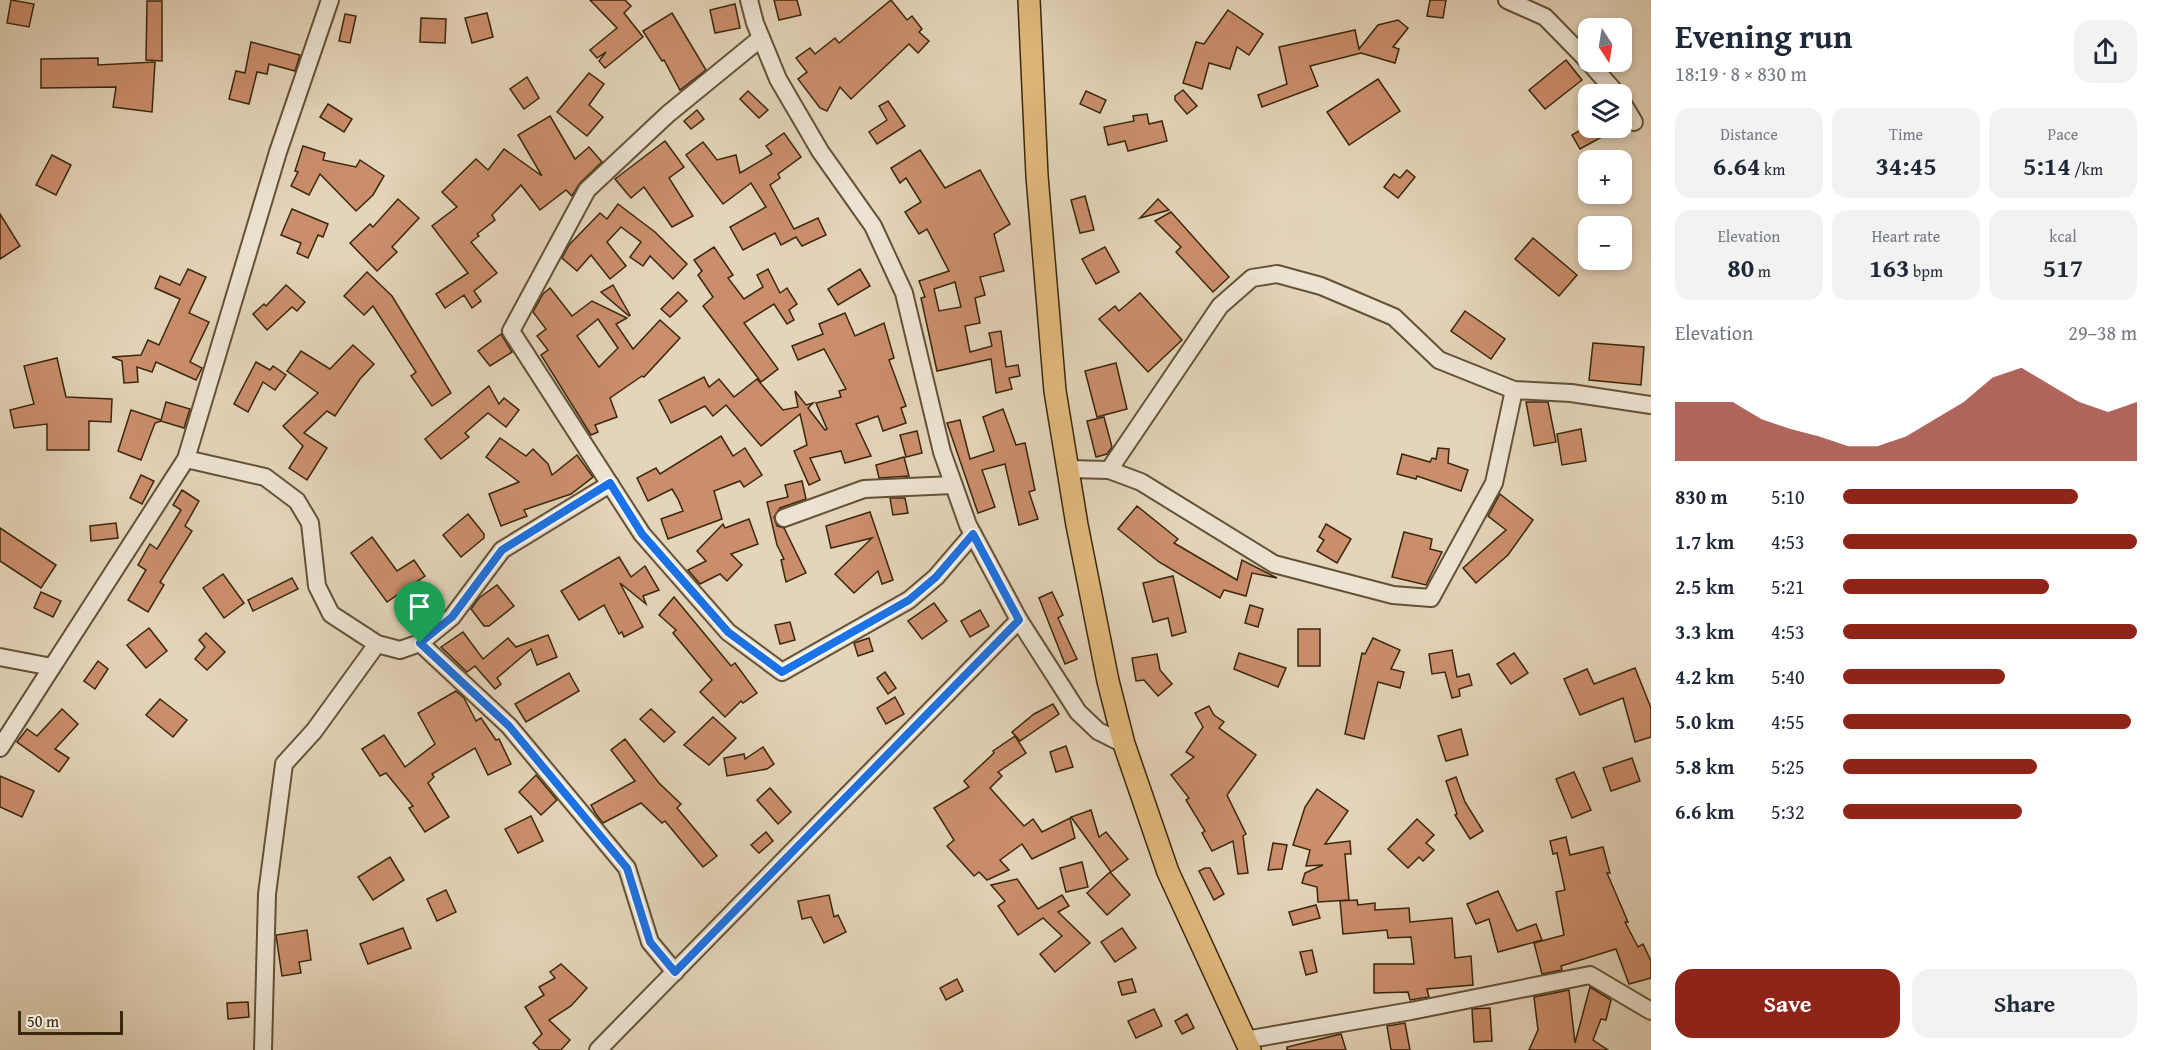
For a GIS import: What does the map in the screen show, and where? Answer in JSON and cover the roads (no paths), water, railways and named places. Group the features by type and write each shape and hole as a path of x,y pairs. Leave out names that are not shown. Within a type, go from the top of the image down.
{"main road":[{"path":"1029,0 1038,188 1055,391 1108,681 1124,744 1168,872 1248,1045"}],"street":[{"path":"0,747 186,459 278,152 330,0"},
{"path":"749,0 761,38 778,79 820,151 873,226 904,292 942,452 973,534 1019,620 1078,712 1098,731 1124,744"},
{"path":"1507,0 1545,17 1578,50"},
{"path":"761,38 668,114 587,190 511,331 642,534 728,632 782,672 909,600 936,577 973,534"},
{"path":"1598,72 1609,84"},
{"path":"1109,470 1220,306 1252,278 1277,274 1321,286 1394,317 1439,360 1514,390 1571,393 1651,405"},
{"path":"1068,469 1109,470 1141,482 1275,564 1393,595 1431,598 1494,483 1514,390"},
{"path":"186,459 265,477 297,501 310,523 317,586 332,614 377,644 400,650 420,643 452,617 502,550 610,483"},
{"path":"784,518 864,489 953,485"},
{"path":"598,1050 1019,620"},
{"path":"420,643 509,726 627,868 650,942 675,972"},
{"path":"262,1050 267,894 284,764 314,731 377,644"},
{"path":"0,657 52,667"},
{"path":"1248,1045 1590,975 1651,1011"}]}
